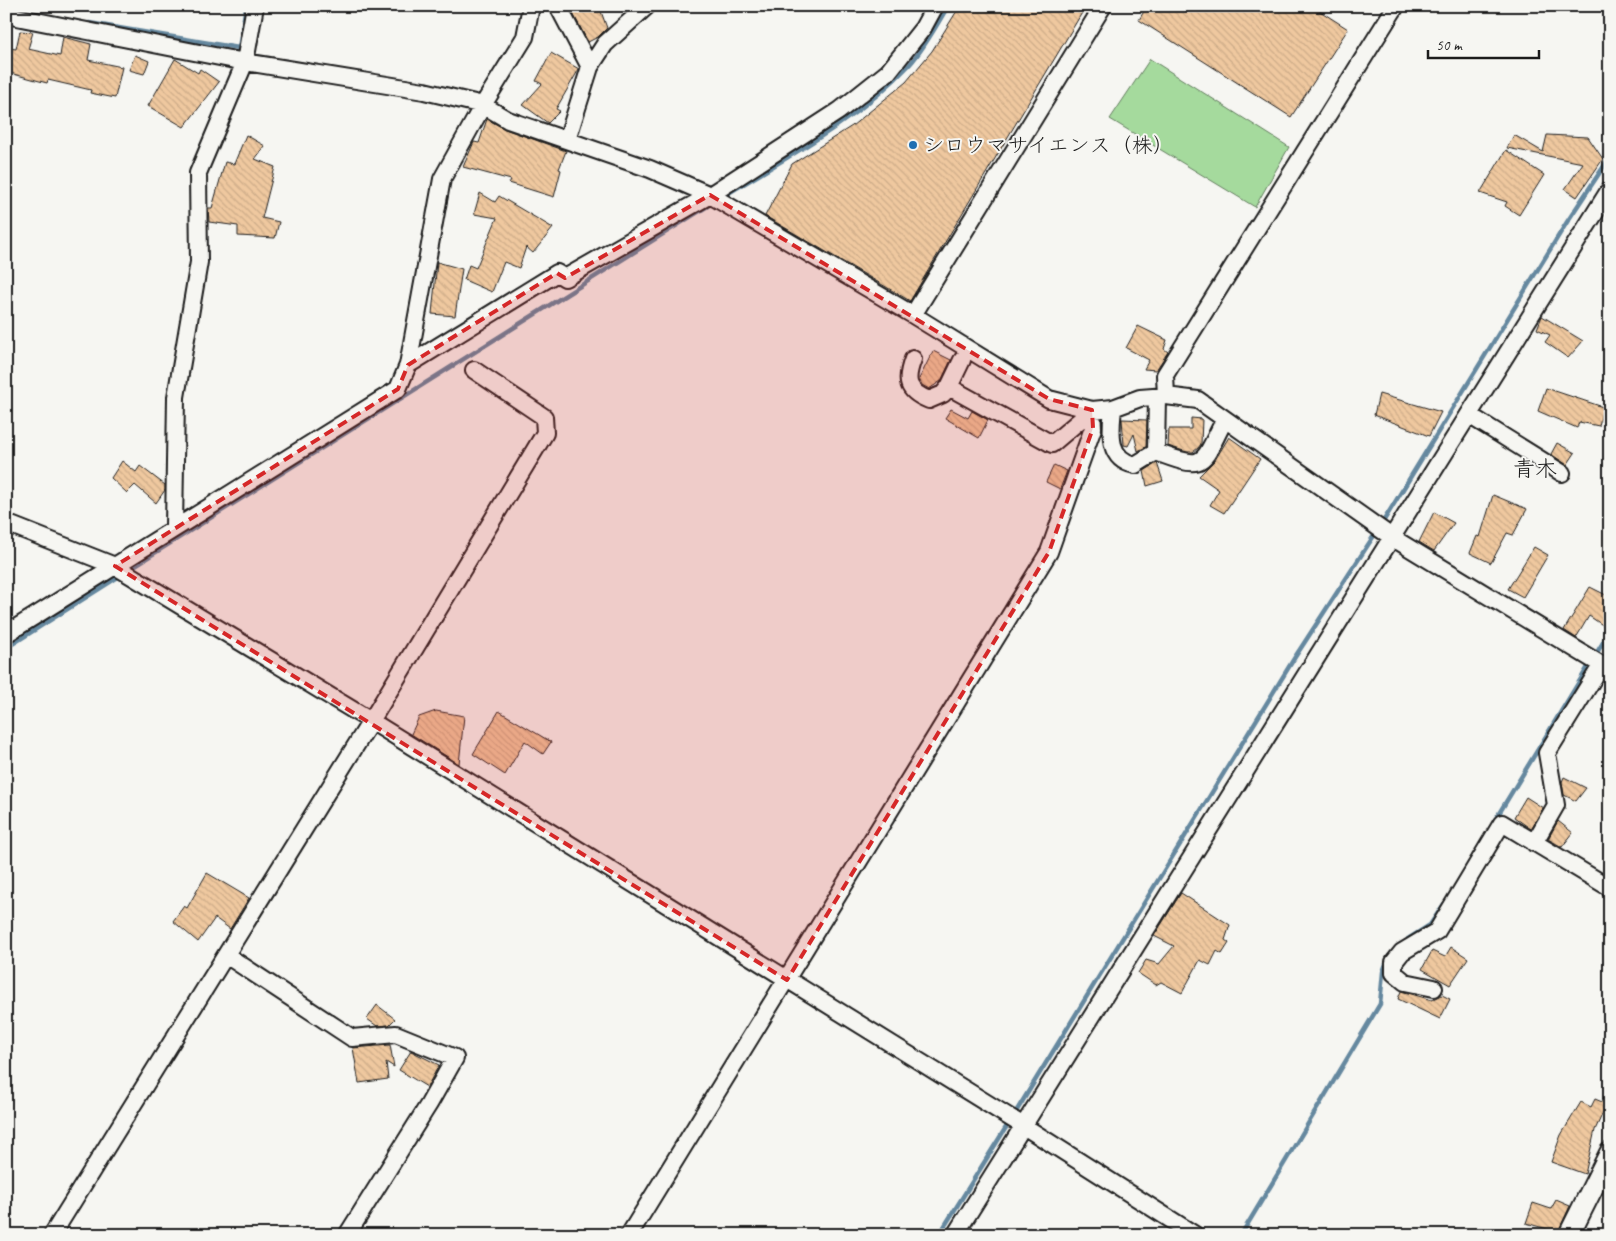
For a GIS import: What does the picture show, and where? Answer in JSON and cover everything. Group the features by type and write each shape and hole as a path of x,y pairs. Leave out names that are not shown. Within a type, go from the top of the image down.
{"main road":[{"path":"1569,1235 1610,1152"}],"street":[{"path":"174,528 176,397 199,262 198,173 244,62 255,6"},
{"path":"6,634 398,388 408,365 442,178 483,105 525,38 531,6"},
{"path":"558,6 590,67"},
{"path":"567,140 590,67 605,44 647,6"},
{"path":"408,365 557,273 565,278 710,195 839,111 888,72 922,28 935,6"},
{"path":"912,315 1103,6"},
{"path":"1156,452 1165,375 1396,6"},
{"path":"6,15 244,62 424,91 483,105 508,120 650,169 710,195 1049,399 1092,410 1113,408 1140,398 1162,397 1198,400 1393,538 1605,668 1547,753 1556,805 1534,842"},
{"path":"955,1235 1022,1125 1393,538 1610,189"},
{"path":"913,358 907,375 911,389 918,396 929,400 943,394 949,387 962,360"},
{"path":"52,1235 371,722 545,434 544,417 474,370"},
{"path":"949,387 1052,444 1092,410"},
{"path":"1113,408 1110,439 1117,454 1128,463 1135,465 1156,452"},
{"path":"629,1235 1049,552 1093,428 1092,410"},
{"path":"1469,415 1562,473"},
{"path":"1156,452 1185,463 1196,464 1205,458 1226,419"},
{"path":"6,523 115,566 371,722 1022,1125 1195,1235"},
{"path":"1434,988 1405,982 1394,974 1394,962 1402,952 1437,931 1502,824 1610,888"},
{"path":"226,955 352,1038 396,1034 454,1058 429,1104 347,1235"}],"highlighted area":[{"path":"710,195 1049,399 1092,410 1093,428 1049,552 787,980 115,566 398,389 408,365 557,273 565,278"}],"green space":[{"path":"1150,59 1289,147 1255,207 1110,119"}],"building":[{"path":"569,6 599,6 607,28 598,37 588,42"},
{"name":"シロウマサイエンス（株）","path":"960,6 1086,6 910,301 765,216 792,164 852,126 906,82 932,51"},
{"path":"1147,6 1312,6 1348,29 1291,117 1139,20"},
{"path":"20,31 33,32 28,49 60,56 63,37 91,44 88,60 122,67 115,98 90,93 91,90 48,80 47,83 6,72 8,48 16,49"},
{"path":"551,53 579,69 556,109 560,111 548,123 523,105 542,84 536,81"},
{"path":"135,55 149,61 144,74 129,70"},
{"path":"175,59 198,73 200,69 219,82 184,127 148,106"},
{"path":"487,119 505,129 566,151 559,169 561,170 554,197 509,183 511,180 463,167 474,142 479,143"},
{"path":"246,135 265,146 255,159 275,167 262,218 279,222 275,238 238,236 238,226 209,222 208,208 212,208 225,162 234,164"},
{"path":"1514,135 1543,152 1547,135 1588,137 1603,159 1577,197 1565,189 1583,163 1507,148"},
{"path":"1506,150 1544,175 1519,215 1505,206 1507,202 1480,193"},
{"path":"480,193 495,202 499,196 553,228 533,253 526,247 519,268 504,262 492,292 464,280 469,265 476,268 497,218 474,214"},
{"path":"437,262 462,269 455,316 432,314"},
{"path":"1542,316 1583,341 1568,358 1545,342 1550,335 1537,329"},
{"path":"1138,326 1167,340 1164,349 1168,352 1156,370 1144,369 1149,360 1126,348"},
{"path":"933,351 951,360 941,381 929,389 922,385 919,379"},
{"path":"1546,388 1603,407 1599,426 1579,422 1577,428 1538,411"},
{"path":"1379,394 1441,412 1429,436 1374,415"},
{"path":"951,409 968,418 972,411 988,420 979,438 945,418"},
{"path":"1191,418 1202,419 1201,444 1198,448 1193,452 1187,452 1168,446 1169,429 1191,429"},
{"path":"1122,419 1147,420 1146,447 1138,451 1134,434 1128,446 1124,445"},
{"path":"1229,437 1260,459 1224,513 1210,505 1219,490 1199,476 1215,460"},
{"path":"1557,443 1575,453 1567,465 1551,454"},
{"path":"122,461 136,472 140,466 165,485 165,490 156,503 135,485 127,493 111,478"},
{"path":"1157,463 1163,481 1147,486 1144,471"},
{"path":"1054,465 1067,471 1060,489 1046,482"},
{"path":"1493,495 1527,509 1513,535 1507,533 1491,563 1470,553 1477,536 1480,537"},
{"path":"1434,512 1454,523 1434,551 1419,542"},
{"path":"1534,547 1548,555 1523,597 1508,589"},
{"path":"1590,587 1610,597 1610,630 1589,616 1576,638 1564,630"},
{"path":"436,711 464,716 459,764 411,734 419,717"},
{"path":"499,711 551,742 543,754 525,741 505,775 473,754"},
{"path":"1564,777 1586,788 1576,801 1564,795 1562,782"},
{"path":"1526,797 1543,808 1531,829 1514,817"},
{"path":"1558,821 1573,833 1562,847 1548,839"},
{"path":"207,873 249,898 230,929 215,918 198,942 173,921 184,906 187,908"},
{"path":"1181,893 1230,925 1225,940 1229,943 1222,954 1217,951 1210,965 1200,960 1182,993 1161,982 1156,985 1138,973 1146,960 1159,964 1174,946 1154,936"},
{"path":"1451,947 1468,958 1450,985 1422,969 1432,951 1445,957"},
{"path":"1401,991 1432,1000 1442,995 1450,999 1440,1019 1398,999"},
{"path":"377,1005 395,1019 389,1025 377,1026 367,1019"},
{"path":"390,1045 394,1067 386,1062 388,1079 359,1083 353,1048"},
{"path":"411,1051 439,1065 427,1087 399,1070"},
{"path":"1595,1099 1607,1104 1595,1130 1585,1174 1551,1162 1561,1135 1581,1102 1591,1107"},
{"path":"1556,1200 1570,1206 1558,1232 1526,1223 1533,1203 1551,1209"}],"waterway":[{"path":"89,23 239,48 246,6"},
{"path":"722,197 821,136 868,103 910,64 948,6"},
{"path":"1381,525 1567,222 1610,157"},
{"path":"129,569 714,202"},
{"path":"1014,1115 1295,657 1377,531"},
{"path":"6,648 121,575"},
{"path":"1495,820 1610,631"},
{"path":"1408,939 1430,925 1444,904"},
{"path":"1241,1235 1380,1004 1383,972 1387,961"},
{"path":"939,1235 1010,1121"}],"place":[{"name":"シロウマサイエンス（株）","path":"913,145"}],"district":[{"name":"青木","path":"1535,469"}]}
